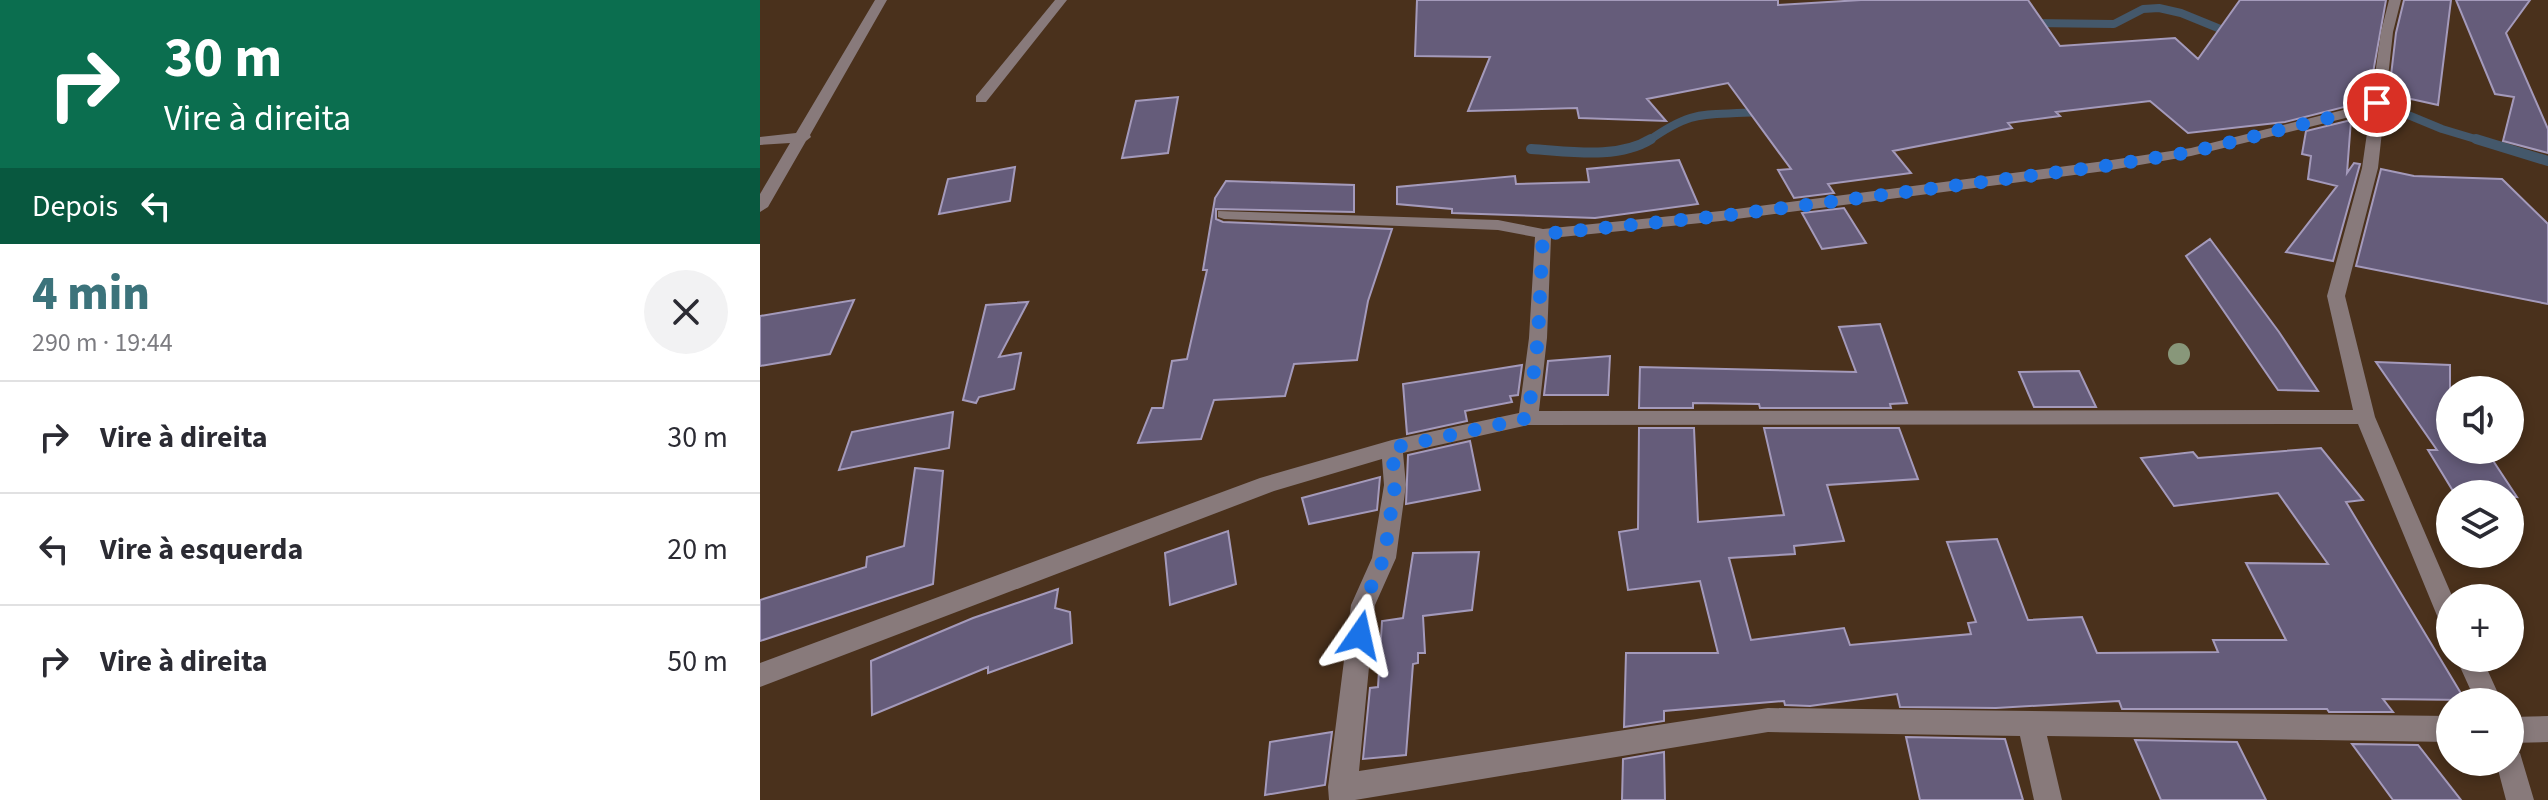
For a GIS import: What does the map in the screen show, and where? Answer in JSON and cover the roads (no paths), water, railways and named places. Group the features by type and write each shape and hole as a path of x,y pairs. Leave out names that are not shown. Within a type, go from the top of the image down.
{"street":[{"path":"760,207 804,137 881,0"},
{"path":"981,99 1061,0"},
{"path":"2395,0 2370,168 2336,296 2365,417 2436,587"},
{"path":"1224,214 1498,225 1543,234 1721,216 2105,166 2191,152 2377,106"},
{"path":"760,141 804,137"},
{"path":"1528,418 1538,338 1543,234"},
{"path":"760,675 1268,484 1392,448 1528,418 2365,417"},
{"path":"1392,448 1395,485 1384,558 1363,605 1342,794 1768,720 2436,729"},
{"path":"2031,725 2048,800"},
{"path":"2524,730 2548,729"},
{"path":"2514,776 2520,800"}],"waterway":[{"path":"2031,23 2114,24 2143,9 2159,8 2181,13 2235,35"},
{"path":"2355,93 2442,129 2482,141"},
{"path":"1651,139 1689,118 1757,112 1764,108"},
{"path":"1531,149 1608,152 1638,146 1651,139"},
{"path":"2476,139 2548,161"}]}
